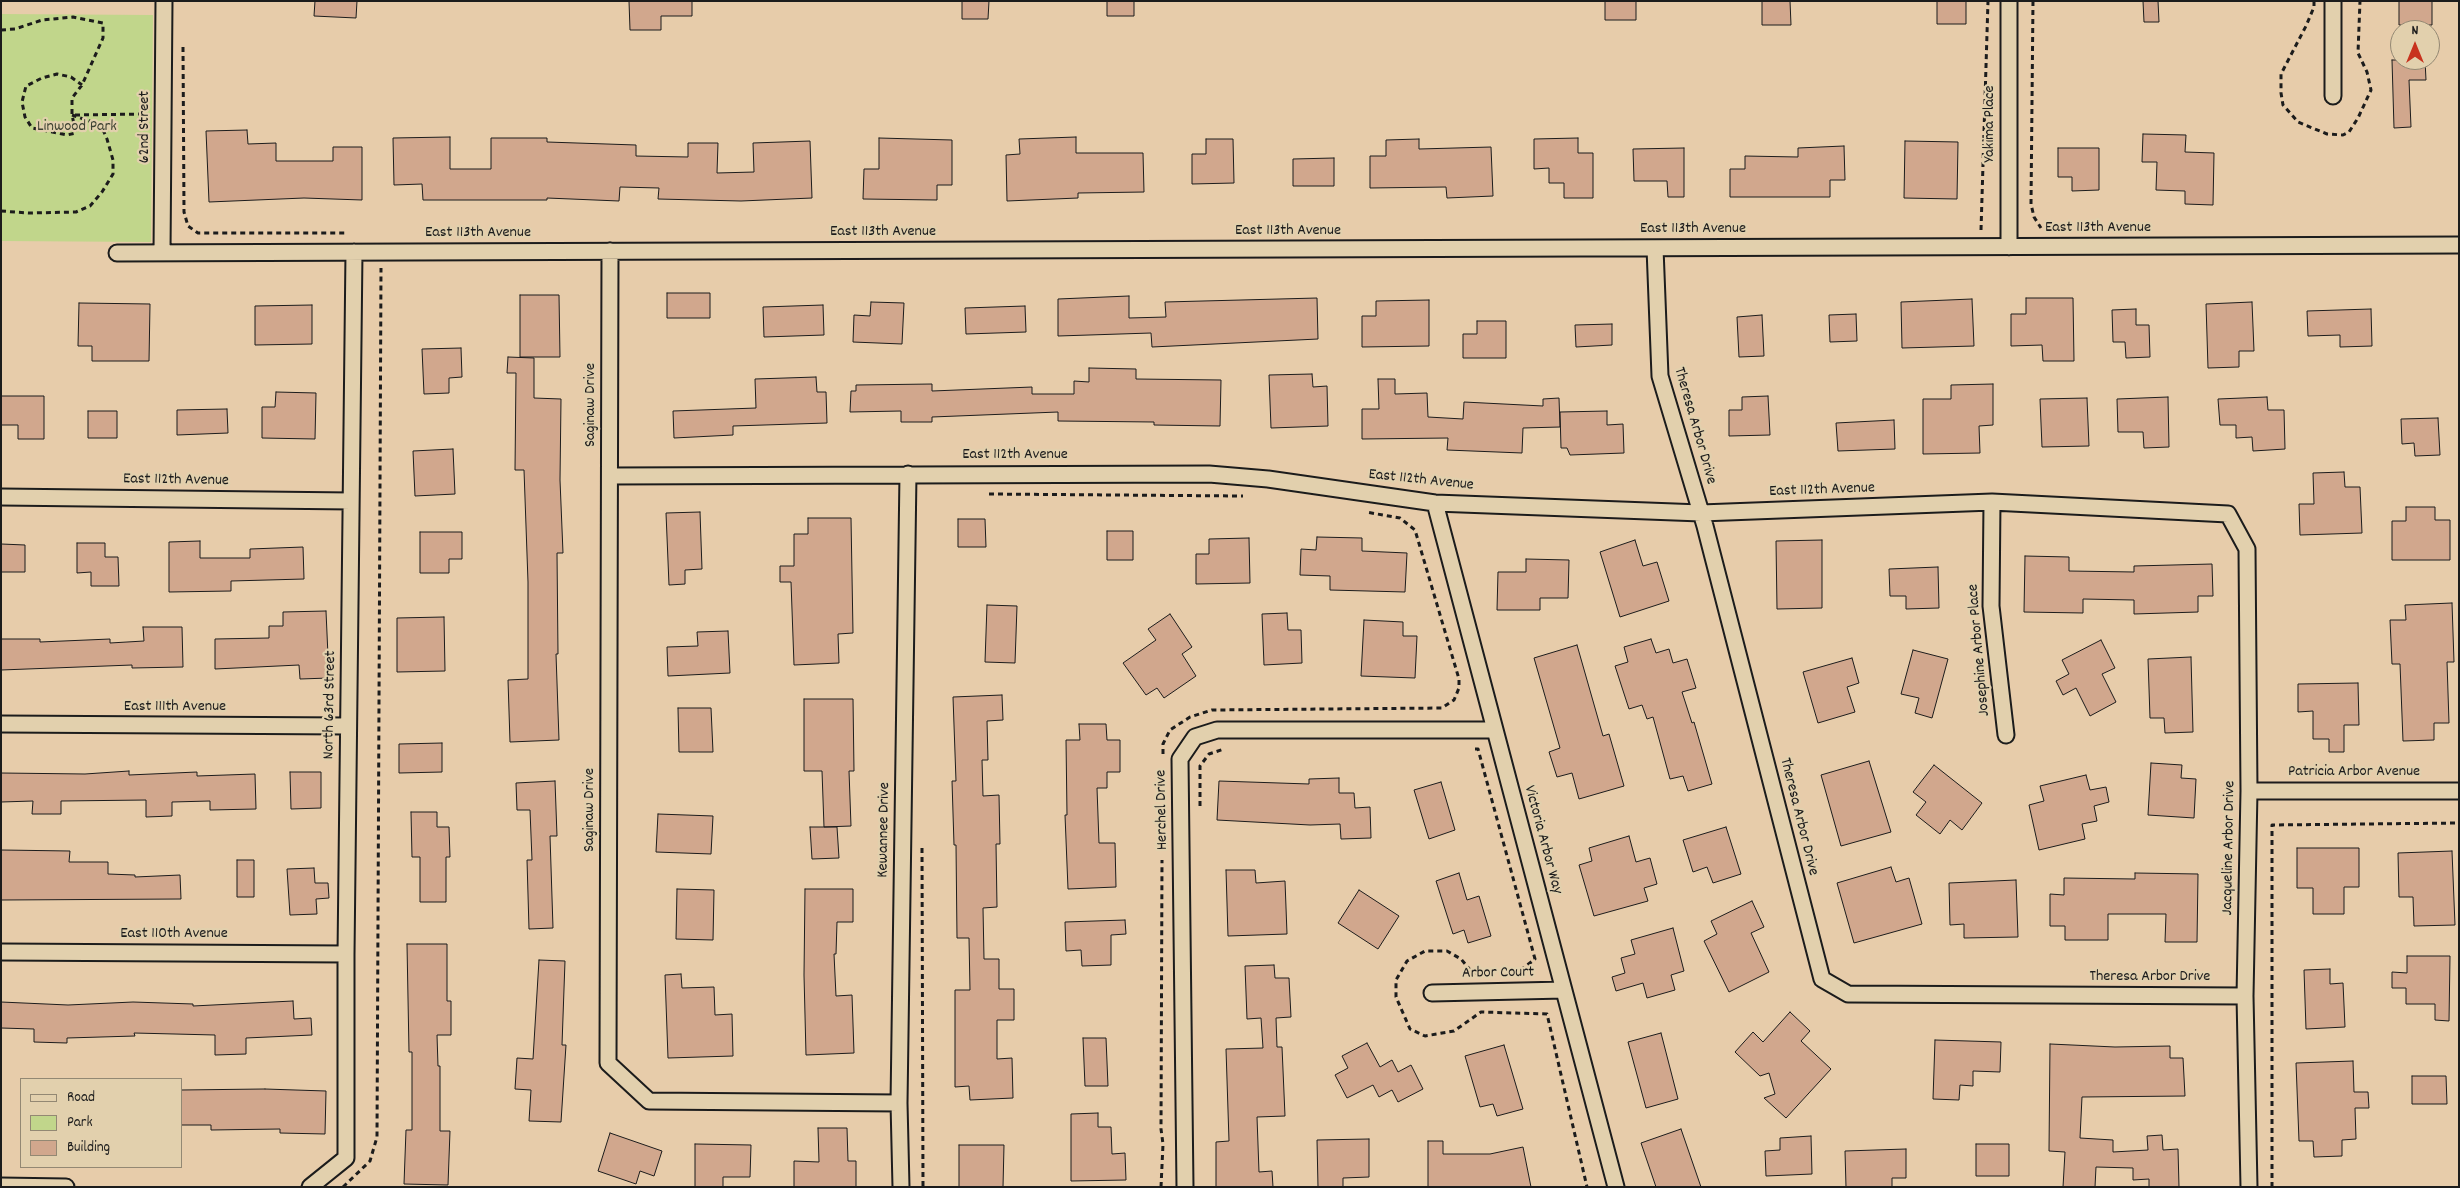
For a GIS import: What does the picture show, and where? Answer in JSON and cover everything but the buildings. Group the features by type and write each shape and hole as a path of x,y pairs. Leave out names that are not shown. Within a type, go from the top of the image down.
{"street":[{"name":"62nd Street","path":"162,253 164,1"},
{"name":"Yakima Place","path":"2009,1 2009,247"},
{"path":"2333,1 2333,96"},
{"name":"East 113th Avenue","path":"118,253 2459,245"},
{"name":"Theresa Arbor Drive","path":"1655,248 1660,376 1701,513 1822,979 1848,994 2245,996"},
{"name":"Saginaw Drive","path":"610,251 608,1063 649,1101 899,1103"},
{"name":"North 63rd Street","path":"310,1187 346,1158 348,726 354,252"},
{"name":"Kewannee Drive","path":"901,1187 899,1103 908,474"},
{"name":"East 112th Avenue","path":"610,476 1209,474 1268,479 1435,503 1701,513 1992,502 2228,514"},
{"name":"East 112th Avenue","path":"1,497 351,500"},
{"name":"Josephine Arbor Place","path":"1992,502 1991,606 2006,735"},
{"name":"Victoria Arbor Way","path":"1435,503 1493,730 1616,1187"},
{"name":"Jacqueline Arbor Drive","path":"2228,514 2247,549 2249,791 2245,996 2249,1187"},
{"name":"East 111th Avenue","path":"1,724 348,726"},
{"name":"Herchel Drive","path":"1185,1187 1180,759 1195,737 1217,730 1493,730"},
{"name":"Patricia Arbor Avenue","path":"2249,791 2459,791"},
{"name":"East 110th Avenue","path":"1,952 346,954"},
{"name":"Arbor Court","path":"1432,993 1564,990"},
{"path":"1,1186 66,1187"}],"path":[{"path":"1972,230 1982,230 1988,1"},
{"path":"2033,1 2030,204 2040,228"},
{"path":"1,30 15,29 42,20 73,17 103,22 103,38 82,85 72,98 72,115 76,134 67,135 32,128 25,117 22,102 26,86 42,78 57,74 71,76 82,85"},
{"path":"183,41 184,212 188,226 198,233 348,233"},
{"path":"72,115 163,114"},
{"path":"1,211 29,213 76,212 90,206 102,192 113,174 114,160 107,139 101,125 72,115"},
{"path":"343,1187 370,1161 377,1137 382,282 380,252"},
{"path":"984,494 1251,496"},
{"path":"1163,764 1163,744 1170,730 1190,718 1212,710 1442,708 1454,700 1459,688 1459,679 1415,530 1400,518 1362,512"},
{"path":"1200,815 1200,766 1209,754 1222,749 1232,749"},
{"path":"1469,749 1478,749 1535,958 1513,976"},
{"path":"2272,1187 2272,824 2459,822"},
{"path":"922,847 923,1187"},
{"path":"1160,1187 1163,1144 1160,1129 1162,853"},
{"path":"1483,976 1471,971 1461,958 1447,951 1425,951 1408,961 1396,980 1396,997 1410,1029 1425,1036 1454,1032 1471,1017 1481,1012 1547,1014 1587,1187"}],"green space":[{"name":"Linwood Park","path":"1,14 153,15 151,242 1,241"}]}
